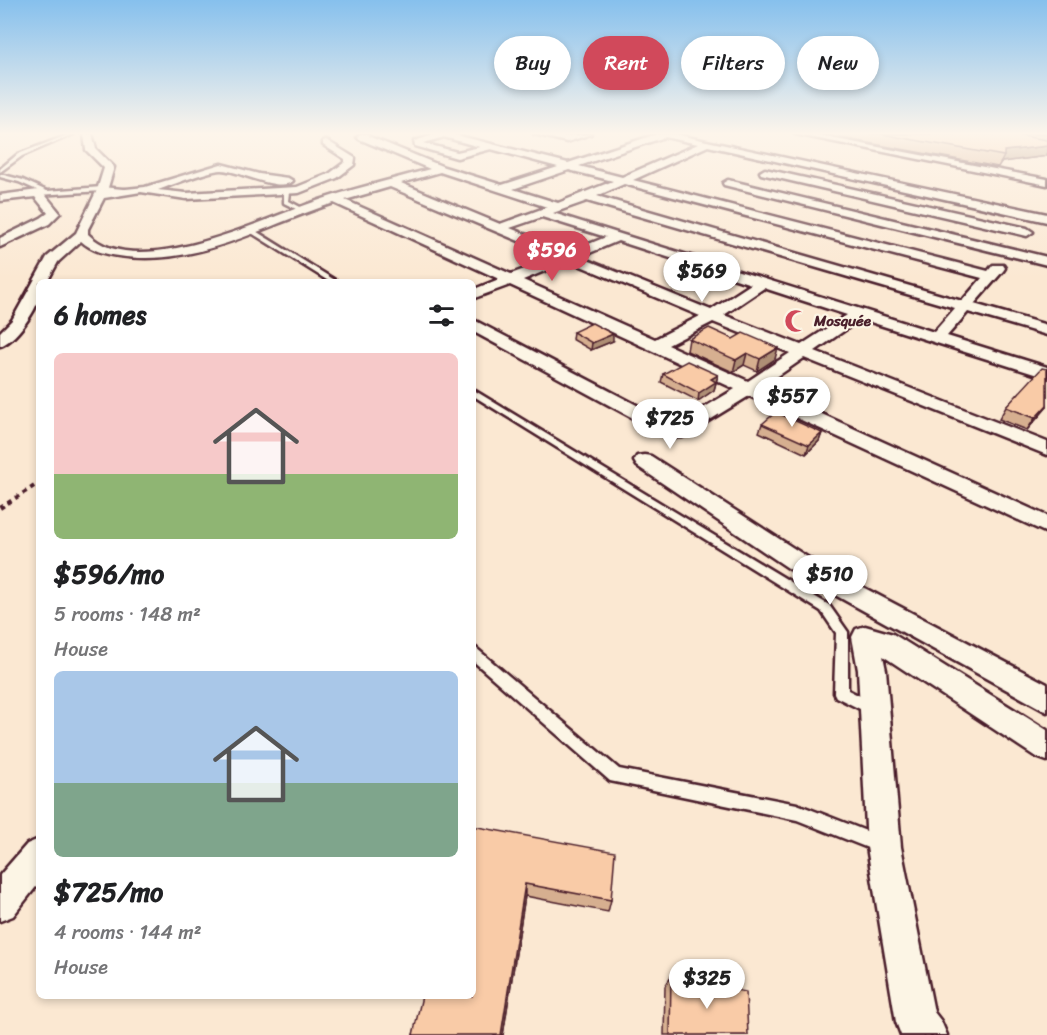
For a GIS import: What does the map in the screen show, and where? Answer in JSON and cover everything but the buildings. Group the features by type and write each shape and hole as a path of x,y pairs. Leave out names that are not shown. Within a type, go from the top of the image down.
{"street":[{"path":"42,279 52,260 82,234 82,229 106,182"},
{"path":"144,190 169,182"},
{"path":"282,182 305,188 751,387 1047,525"},
{"path":"100,193 144,190 186,196 238,192 287,192 318,182"},
{"path":"480,182 558,207"},
{"path":"502,189 522,182"},
{"path":"499,228 621,182"},
{"path":"629,182 990,276"},
{"path":"693,199 728,182"},
{"path":"812,182 1027,232"},
{"path":"887,182 1045,217"},
{"path":"82,234 92,244 101,248 133,256 147,256 252,231 302,210 391,183 712,316 1044,442"},
{"path":"719,187 1047,261"},
{"path":"0,243 54,213 41,193 4,198"},
{"path":"587,196 1047,330"},
{"path":"542,213 1047,373"},
{"path":"937,338 1027,232 1045,217"},
{"path":"656,345 712,316 822,233"},
{"path":"476,295 618,237"},
{"path":"0,341 19,322 36,290"},
{"path":"476,326 675,433 751,387 858,314"},
{"path":"644,461 806,568 1047,699"},
{"path":"927,1035 916,1022 884,847 872,670 865,637 883,642 1047,747"},
{"path":"0,903 36,860"}],"lane":[{"path":"23,182 41,193 100,193"},
{"path":"287,192 286,202 302,210"},
{"path":"252,231 330,279"},
{"path":"476,393 825,608 842,632 841,693 874,710"},
{"path":"476,654 615,776 797,812 884,847"}],"path":[{"path":"0,508 36,485"}],"place":[{"name":"Mosquée","path":"796,321"}]}
